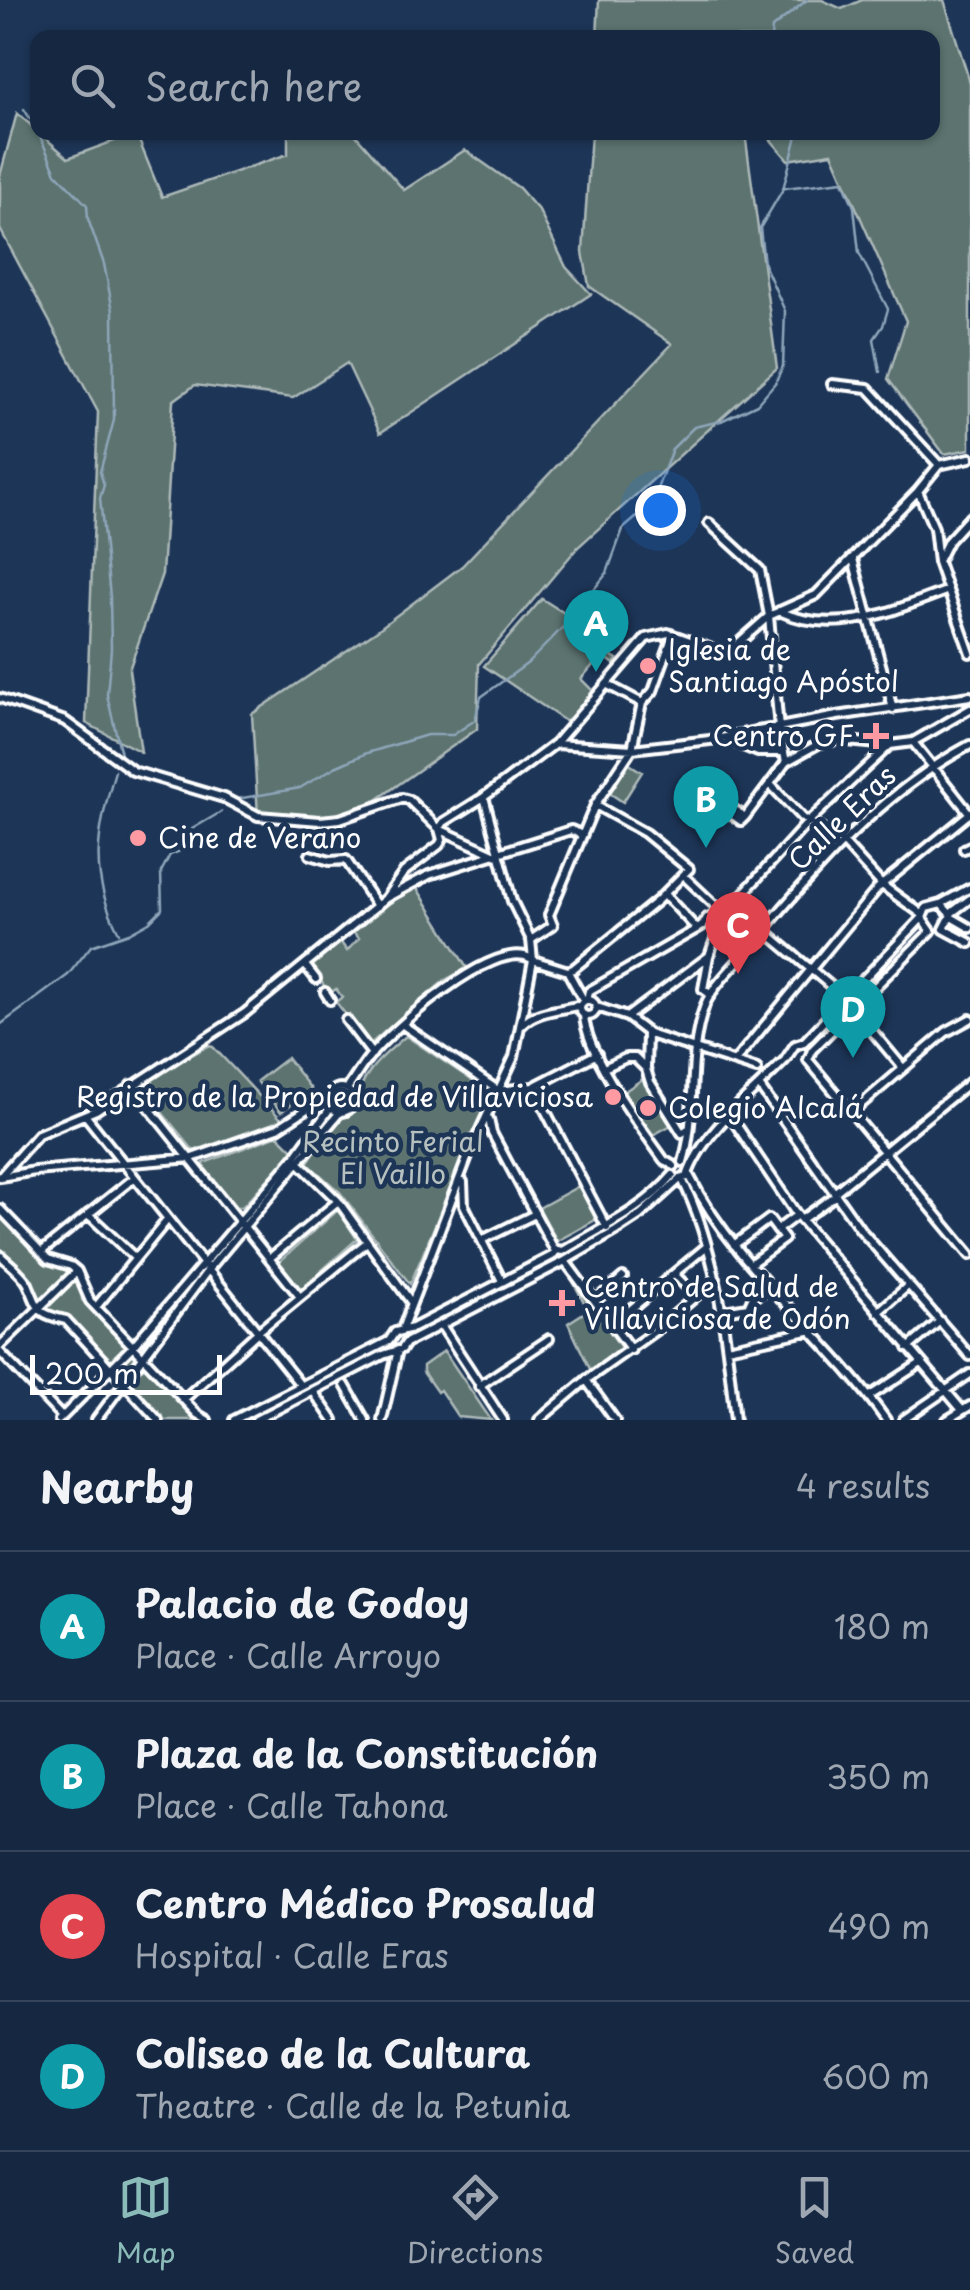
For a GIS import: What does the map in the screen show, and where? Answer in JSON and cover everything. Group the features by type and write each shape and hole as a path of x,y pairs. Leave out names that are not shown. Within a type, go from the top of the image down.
{"street":[{"path":"832,384 868,388 939,466"},
{"path":"439,828 555,744 646,638 662,633 673,635 726,654 778,610 816,595 939,466 970,458"},
{"path":"918,491 934,528 946,591 970,654"},
{"path":"938,562 948,541 970,517"},
{"path":"709,524 760,570 770,616 779,729 786,762"},
{"path":"853,558 892,709"},
{"path":"778,610 826,622 869,619 946,591"},
{"path":"532,940 552,924 549,915 580,834 632,749 642,703 653,692 673,635"},
{"path":"608,684 642,703"},
{"path":"555,744 632,749 724,738 970,696"},
{"path":"0,698 64,721 133,771 224,798 258,816 320,822 402,798 439,828 498,856"},
{"path":"748,814 786,762 820,743 913,742 970,710"},
{"path":"724,738 758,752 782,752"},
{"path":"735,1061 882,885 970,813 913,742"},
{"path":"735,1420 724,1311 682,1171 688,1144 693,1048 710,995 703,989 708,956 723,915 808,822 890,745"},
{"name":"Calle Eras","path":"710,995 842,841 930,767 970,746"},
{"path":"771,785 808,822 842,841 882,885 923,916 932,930"},
{"path":"406,1342 401,1333 412,1303 468,1156 514,1057 532,959 532,940 512,901 484,797"},
{"path":"568,971 665,895 688,869 645,832 595,805"},
{"path":"439,828 442,840"},
{"path":"0,1177 38,1134 86,1116 245,1013 385,899 428,875 571,830 580,834"},
{"path":"385,899 404,872 442,840 455,835"},
{"path":"310,855 330,861 346,860 377,906"},
{"path":"687,879 723,915"},
{"path":"382,1420 392,1334 640,1216 930,905 941,904 970,888"},
{"path":"665,895 715,937"},
{"path":"944,929 951,916 970,900"},
{"path":"941,904 970,928"},
{"path":"734,905 844,997"},
{"path":"584,1006 590,992 699,927 710,916 723,915"},
{"path":"808,1060 812,1050 932,930 944,929 970,943"},
{"path":"347,1090 372,1054 448,986 502,957 517,954 568,971 604,1068 664,1160 682,1171 750,1264 870,1396 886,1420"},
{"path":"627,1018 708,956"},
{"path":"305,965 316,979"},
{"path":"325,992 330,1000"},
{"path":"522,1026 526,1019 535,1016 577,1006 597,1007 627,1018 647,1033 757,1069"},
{"path":"584,1006 593,1016 597,1007"},
{"path":"853,1008 902,1068"},
{"path":"346,1020 372,1054"},
{"path":"851,1113 946,1032 970,1020"},
{"path":"403,1026 500,1091 533,1087 597,1054"},
{"path":"647,1033 646,1069 650,1082 682,1133 688,1129"},
{"path":"804,1042 812,1050"},
{"path":"794,1048 795,1058"},
{"path":"604,1068 635,1058 646,1069"},
{"path":"785,1060 808,1060 970,1255"},
{"path":"776,1230 818,1208 970,1082"},
{"path":"131,1085 300,1297"},
{"path":"533,1087 606,1228"},
{"path":"760,1087 835,1194 970,1356"},
{"path":"77,1272 0,1349 61,1418 112,1369 294,1158 330,1103 333,1090 347,1090"},
{"path":"96,1420 208,1270 340,1112 351,1106 352,1097 347,1090"},
{"path":"0,1177 192,1158 278,1128 320,1100 340,1112"},
{"path":"495,1100 488,1123 535,1214 560,1257 631,1350"},
{"path":"86,1116 301,1386"},
{"path":"730,1116 799,1218 946,1393 966,1408 947,1420"},
{"path":"688,1144 697,1150"},
{"path":"234,1420 364,1353 393,1347 441,1325 560,1257 640,1207 682,1171 705,1144"},
{"path":"468,1156 462,1197 502,1281"},
{"path":"300,1164 338,1201 412,1303"},
{"path":"41,1252 134,1178"},
{"path":"270,1258 338,1201"},
{"path":"0,1209 52,1262 71,1266 82,1276 86,1297 207,1420"},
{"path":"88,1214 136,1258"},
{"path":"484,1239 535,1214"},
{"path":"96,1306 168,1219"},
{"path":"734,1244 769,1220 784,1240 750,1264"},
{"path":"184,1399 258,1331 367,1242"},
{"path":"613,1324 706,1247"},
{"path":"0,1255 28,1283 38,1309 50,1317 66,1320 158,1420"},
{"path":"674,1274 696,1296"},
{"path":"595,1301 623,1278"},
{"path":"539,1420 716,1278"},
{"path":"878,1312 909,1285"},
{"path":"724,1311 748,1307 752,1298 771,1288"},
{"path":"908,1348 940,1321"},
{"path":"441,1325 503,1420"},
{"path":"728,1348 809,1330"},
{"path":"479,1386 548,1339"},
{"path":"256,1420 393,1347"},
{"path":"870,1396 921,1363"},
{"path":"903,1420 970,1374"},
{"path":"586,1380 615,1420"},
{"path":"345,1385 365,1420"},
{"path":"313,1391 333,1420"}],"green space":[{"path":"599,0 822,0 842,9 862,0 944,0 970,83 970,449 944,454 888,379 906,321 832,153 788,160 771,140 940,140 940,30 597,30"},
{"path":"17,113 30,124 30,140 48,140 68,158 117,140 139,140 162,197 288,154 288,140 360,140 404,190 465,150 519,188 539,211 566,267 591,294 380,433 347,363 293,398 195,385 173,401 162,574 129,670 141,752 86,723 98,412 0,229 0,176"},
{"path":"591,140 746,140 777,368 578,547 479,664 477,729 358,813 340,819 258,816 252,714 376,631 462,566 672,344 589,286 583,252"},
{"path":"542,599 580,623 597,647 617,659 614,664 602,655 581,679 593,691 568,723 484,666"},
{"path":"626,762 642,772 623,802 608,792"},
{"path":"415,885 467,968 445,980 369,1045 336,1002 342,997 336,989 330,993 309,966 340,941 347,951 359,938 352,931"},
{"name":"Recinto Ferial El Vaillo","path":"406,1036 491,1093 410,1284 340,1192 307,1163 334,1124 354,1109 372,1068"},
{"path":"208,1046 282,1120 194,1151 142,1088"},
{"path":"287,1058 311,1089 281,1112 257,1081"},
{"name":"Colegio Alcalá","path":"644,1078 673,1124 651,1136 622,1093"},
{"path":"278,1135 294,1151 242,1207 236,1207 204,1163"},
{"path":"579,1186 597,1219 557,1241 539,1208"},
{"path":"338,1210 357,1239 301,1289 279,1262"},
{"path":"0,1215 48,1264 71,1272 81,1286 82,1300 203,1420 163,1420 69,1318 43,1310 33,1295 31,1282 0,1249"},
{"path":"570,1276 622,1349 591,1371 568,1323 588,1310"},
{"path":"444,1351 491,1420 458,1417 423,1372 423,1366"}],"waterway":[{"path":"772,30 807,0"},
{"path":"24,109 30,118"},
{"path":"42,140 56,173 87,205 113,311 114,420 100,472 104,485 100,498 110,597 107,695 121,754"},
{"path":"231,800 300,788 367,753 427,735 453,735 475,720 481,697 528,663 607,573 623,529 651,505 672,449 694,427 721,421 757,404 775,383 783,366 785,311 764,264 760,228 783,189 796,140"},
{"path":"785,188 843,181 854,207 859,253 888,309 874,339 880,372"},
{"path":"115,771 100,834 99,872 119,933"},
{"path":"0,1025 68,975 91,946 149,922 162,909 161,872 170,855 180,851 192,829 221,812"}],"place":[{"name":"Iglesia de Santiago Apóstol","path":"648,666"},
{"name":"Palacio de Godoy","path":"596,672"},
{"name":"Centro GF","path":"876,736"},
{"name":"Cine de Verano","path":"138,838"},
{"name":"Plaza de la Constitución","path":"706,848"},
{"name":"Centro Médico Prosalud","path":"738,974"},
{"name":"Coliseo de la Cultura","path":"853,1058"},
{"name":"Registro de la Propiedad de Villaviciosa","path":"613,1097"},
{"name":"Colegio Alcalá","path":"648,1108"},
{"name":"Centro de Salud de Villaviciosa de Odón","path":"562,1303"}]}
